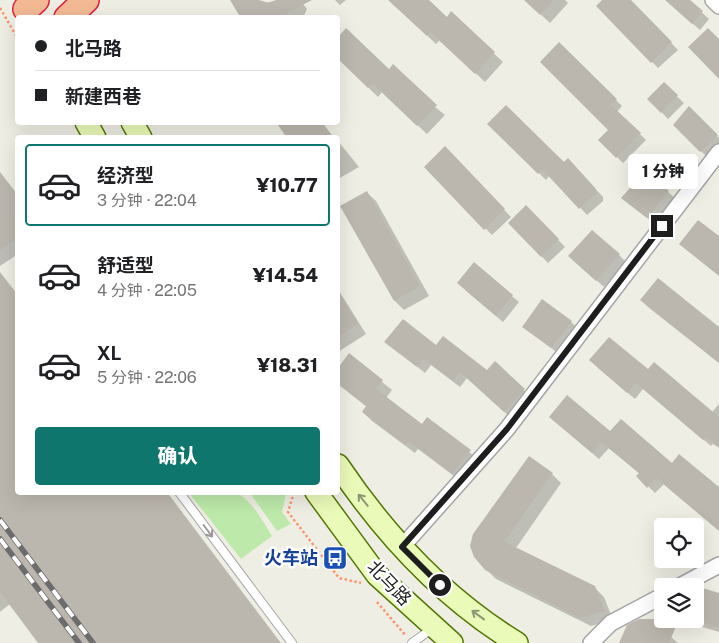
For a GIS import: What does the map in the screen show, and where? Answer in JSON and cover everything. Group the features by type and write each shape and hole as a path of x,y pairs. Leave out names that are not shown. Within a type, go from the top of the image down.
{"main road":[{"name":"北马路","path":"340,468 354,490 402,547 453,597 518,643"},
{"name":"北马路","path":"318,495 377,575 433,628 452,643"}],"street":[{"path":"713,0 719,6"},
{"path":"402,547 507,429 719,152"},
{"path":"695,578 719,565"},
{"path":"590,643 610,623 654,600"}],"lane":[{"path":"181,495 292,643"},
{"path":"412,643 433,628"}],"path":[{"path":"0,8 15,34"},
{"path":"293,495 288,512 339,578 362,583"},
{"path":"375,598 412,643"}],"green space":[{"path":"191,495 240,495 255,510 272,536 241,559"},
{"path":"251,495 286,495 282,512 291,524 277,531"}],"building":[{"path":"230,0 259,0 269,3 276,0 312,0 287,13 287,15 239,15"},
{"path":"388,0 429,0 447,17 451,11 495,52 475,74 430,32 427,36"},
{"path":"524,0 554,0 540,15"},
{"path":"602,0 631,0 672,42 651,63 596,6"},
{"path":"665,0 690,0 703,11 692,24"},
{"path":"346,28 389,69 393,64 437,105 417,126 373,84 368,88 340,61 340,35"},
{"path":"708,28 719,39 719,79 688,47"},
{"path":"559,42 617,99 611,105 641,133 616,158 598,140 608,130 540,62"},
{"path":"664,82 678,95 661,113 647,99"},
{"path":"506,105 564,162 568,158 596,189 596,194 579,209 542,169 538,174 487,124"},
{"path":"689,106 718,135 700,152 673,125"},
{"path":"278,125 324,125 332,135 285,135"},
{"path":"445,146 505,209 484,230 424,167"},
{"path":"645,171 669,191 647,218 621,198"},
{"path":"0,173 15,192 15,240 0,250"},
{"path":"367,191 420,286 394,301 340,206"},
{"path":"526,205 559,239 541,257 508,223"},
{"path":"698,220 719,236 719,276 679,244"},
{"path":"592,230 620,254 596,281 568,256"},
{"path":"474,262 513,295 496,316 457,283"},
{"path":"0,273 15,292 15,495 168,495 280,643 38,643 0,592"},
{"path":"658,278 719,327 719,363 640,300"},
{"path":"340,295 358,324 340,336"},
{"path":"542,299 572,321 551,348 522,327"},
{"path":"403,319 436,345 443,336 487,370 495,361 525,389 504,412 460,372 453,381 424,359 417,367 384,342"},
{"path":"609,337 648,369 654,362 719,417 719,446 705,438 703,440 636,383 627,393 589,360"},
{"path":"349,353 383,380 376,389 422,424 427,417 471,450 452,474 409,441 405,445 362,412 366,406 340,386 340,365"},
{"path":"567,395 610,431 621,419 672,463 679,454 719,487 719,531 656,478 647,488 636,476 639,473 601,442 592,453 549,417"},
{"path":"529,456 553,473 505,542 595,586 605,611 580,618 485,570 474,557 470,546 473,534"},
{"path":"704,588 719,593 719,628 704,623"},
{"path":"639,619 654,619 654,628 675,628 669,643 619,643 627,625"}],"railway":[{"path":"0,520 93,643"},
{"path":"0,539 79,643"}],"place":[{"name":"火车站","path":"335,558"}],"route":[{"path":"440,585 402,547 507,429 662,226"}]}
